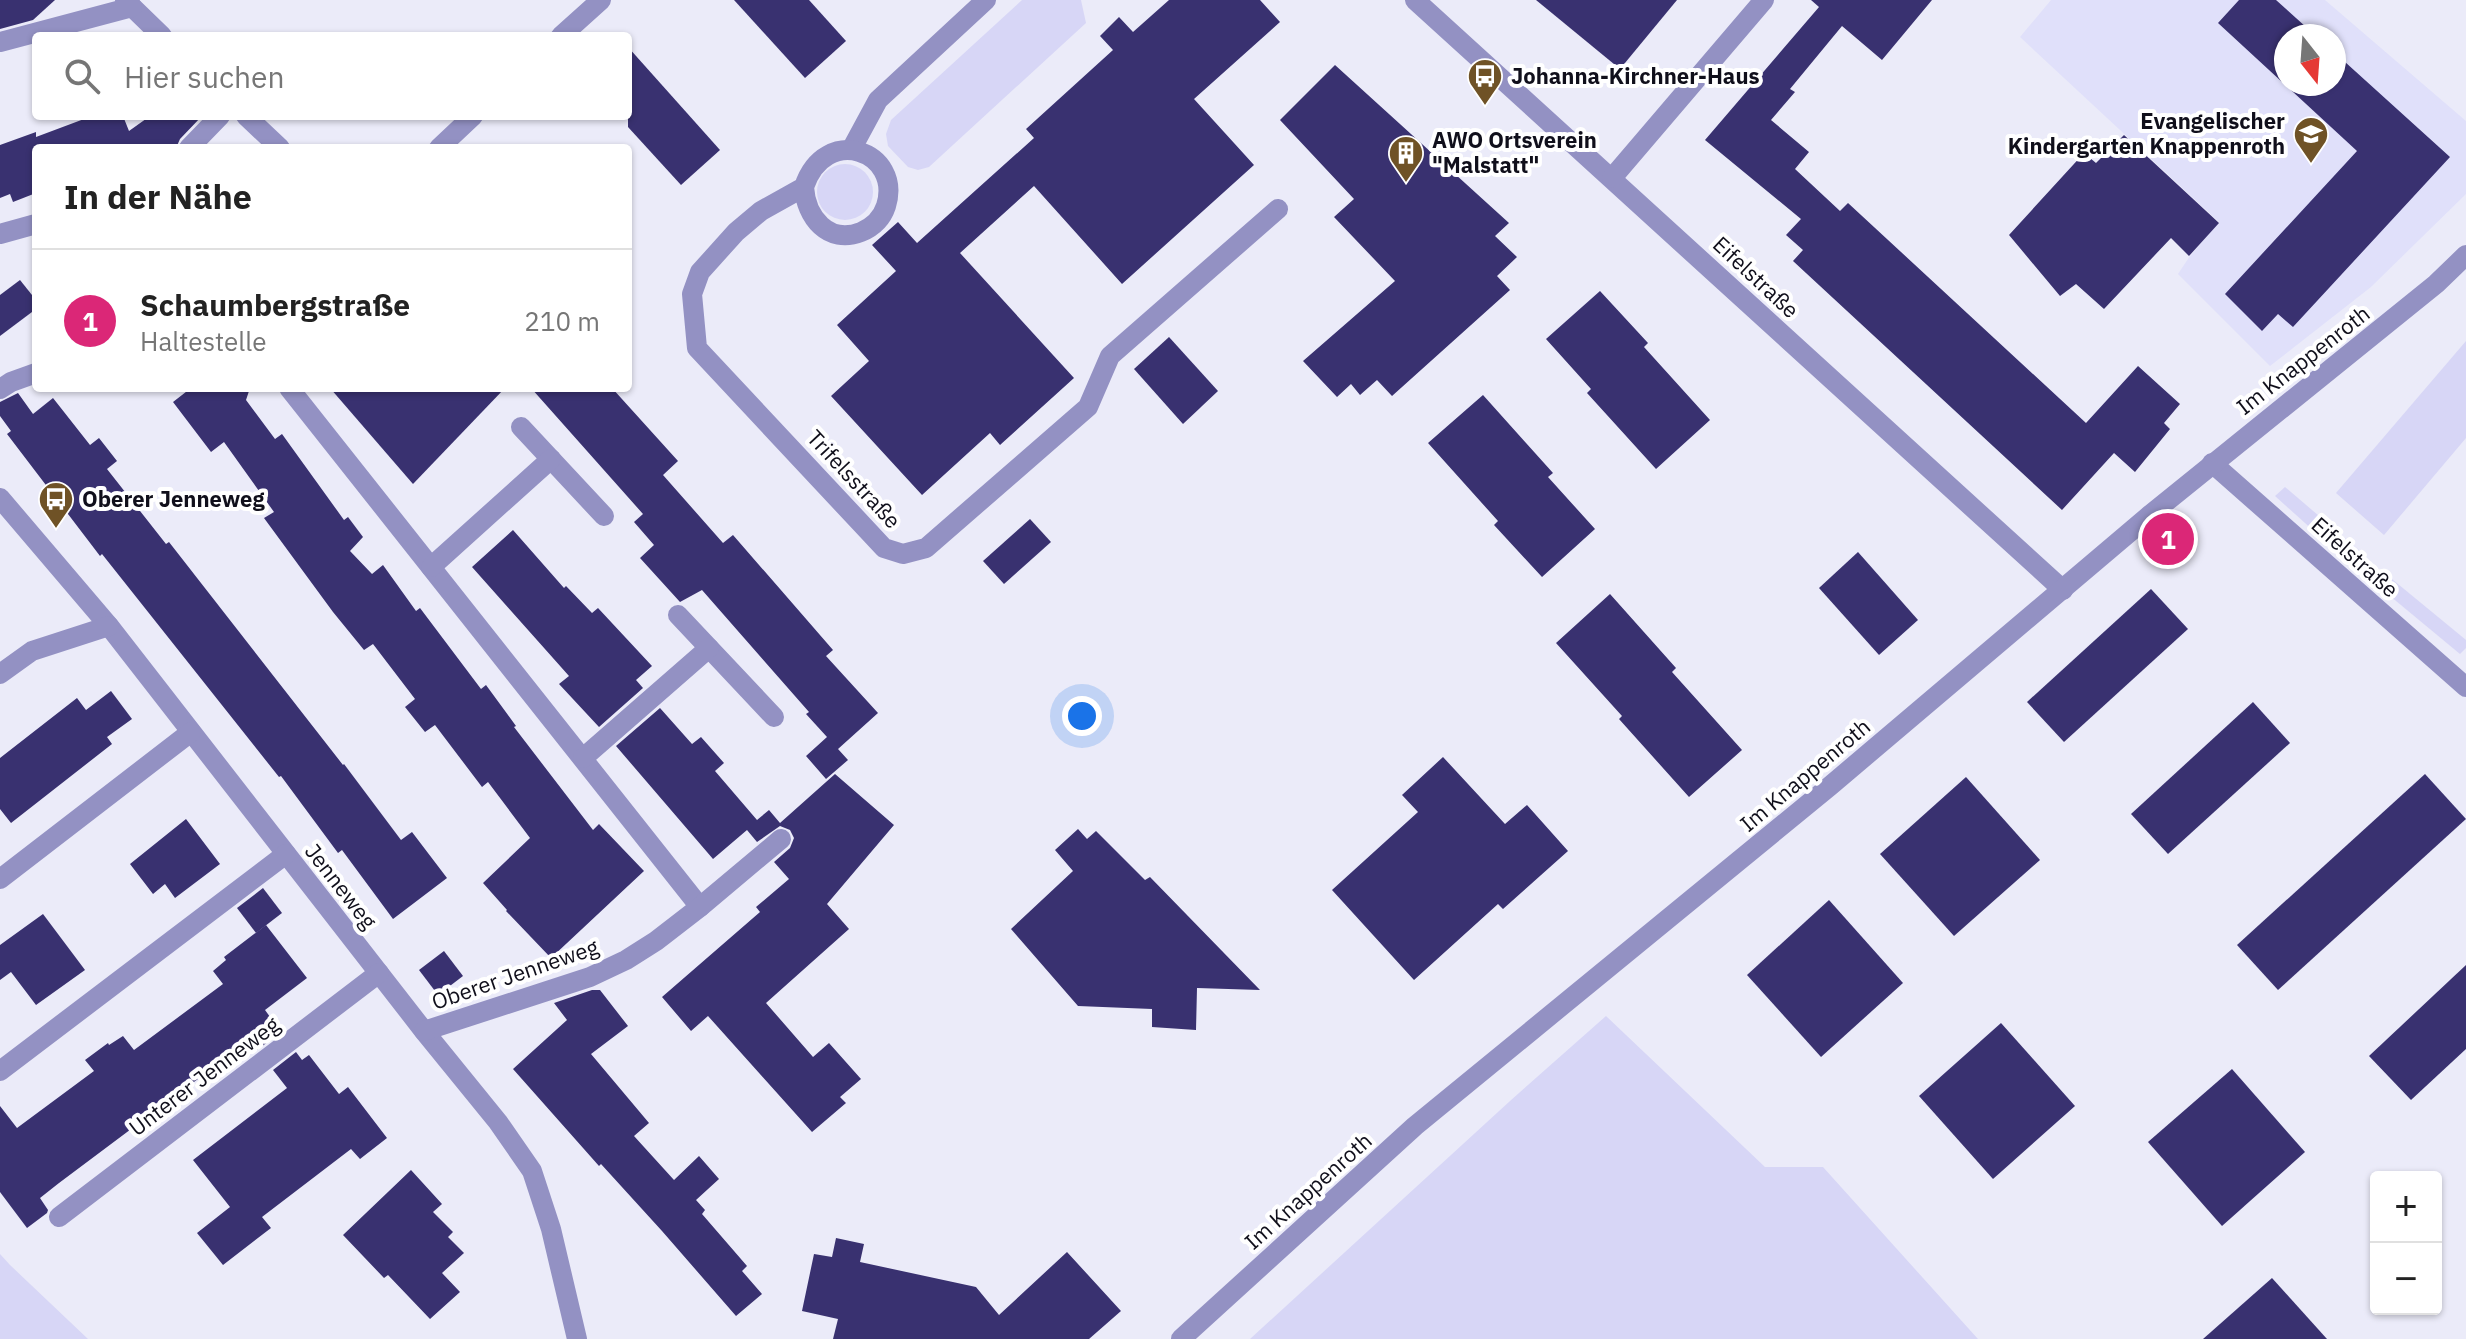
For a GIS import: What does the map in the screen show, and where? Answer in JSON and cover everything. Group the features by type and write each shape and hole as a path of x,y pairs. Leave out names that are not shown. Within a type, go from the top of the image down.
{"street":[{"path":"565,32 601,0"},
{"path":"804,187 805,204 813,219 825,230 841,235 858,233 873,226 884,213 889,197 887,180 880,165 867,155 851,150 878,100 986,0"},
{"name":"Eifelstraße","path":"1415,0 2063,590"},
{"path":"1612,178 1764,0"},
{"path":"34,32 129,4 158,32"},
{"path":"0,42 32,33"},
{"path":"193,144 216,120"},
{"path":"250,120 276,144"},
{"path":"443,144 469,120"},
{"name":"Trifelsstraße","path":"851,150 834,152 820,159 809,172 804,187 761,211 736,232 700,272 692,294 697,348 884,548 903,554 926,548 1088,407 1110,356 1278,209"},
{"path":"0,234 32,225"},
{"name":"Im Knappenroth","path":"1181,1339 1415,1126 1830,786 2212,463 2436,284 2466,255"},
{"path":"0,389 32,374"},
{"path":"292,392 700,907"},
{"path":"521,427 604,516"},
{"path":"431,567 551,459"},
{"name":"Eifelstraße","path":"2212,463 2466,687"},
{"name":"Jenneweg","path":"2,503 109,626 498,1122 532,1171 551,1229 577,1339"},
{"path":"678,615 774,717"},
{"path":"0,674 32,651 109,626"},
{"path":"583,758 709,648"},
{"path":"0,879 191,732"},
{"name":"Oberer Jenneweg","path":"424,1031 590,977 626,960 700,907 781,839"},
{"path":"0,1071 286,854"},
{"name":"Unterer Jenneweg","path":"59,1217 379,973"}],"shaded area":[{"path":"1022,0 1081,0 1086,23 929,167 918,170 908,167 888,146 886,134 891,120"},
{"name":"Evangelischer Kindergarten Knappenroth","path":"2051,0 2325,0 2466,121 2466,194 2371,287 2270,366 2178,274 2219,222 2020,37"},
{"path":"845,164 865,172 873,192 865,212 845,220 825,212 817,192 825,172"},
{"path":"2466,341 2466,438 2384,535 2336,493"},
{"path":"2285,487 2366,556 2355,568 2275,496"},
{"path":"2387,575 2466,640 2466,648 2460,654 2378,586"},
{"path":"1606,1016 1765,1167 1823,1167 1978,1339 1250,1339"},
{"path":"0,1254 10,1265 88,1339 0,1339"}],"building":[{"path":"0,0 55,0 33,20 0,29"},
{"path":"734,0 809,0 846,41 805,78"},
{"path":"1169,0 1260,0 1280,22 1194,99 1254,165 1122,284 1034,186 960,253 1074,378 1000,445 990,433 922,495 831,396 869,361 837,325 896,271 872,245 898,222 917,243 1034,138 1026,129 1113,50 1100,36 1119,17 1133,32"},
{"path":"1536,0 1677,0 1620,69"},
{"path":"1811,0 1932,0 1882,60 1842,26 1790,89 1795,92 1771,120 1809,152 1795,169 1840,211 1848,203 2086,423 2138,366 2180,404 2164,423 2170,429 2135,472 2114,453 2062,510 1793,261 1803,250 1786,235 1801,219 1705,140 1819,7"},
{"path":"2239,0 2276,0 2303,24 2274,24 2274,75 2218,23"},
{"path":"632,51 720,150 681,185 628,127 628,120 632,120"},
{"path":"2346,63 2450,157 2293,327 2278,314 2262,331 2225,294 2357,151 2297,96 2346,96"},
{"name":"AWO Ortsverein \"Malstatt\"","path":"1335,65 1509,223 1495,236 1517,257 1497,276 1510,290 1392,396 1377,380 1360,395 1351,384 1337,397 1303,361 1395,281 1334,217 1354,199 1280,120"},
{"path":"81,120 125,120 129,131 144,120 198,120 178,144 32,144 32,195 13,202 10,194 0,198 0,145 36,132 36,137"},
{"path":"2124,135 2219,223 2189,256 2171,238 2104,309 2076,284 2060,296 2009,235 2084,153 2096,163"},
{"path":"20,280 32,295 32,312 0,336 0,295"},
{"path":"1600,291 1648,343 1644,347 1710,420 1656,469 1587,393 1591,389 1546,339"},
{"path":"1169,337 1218,391 1183,424 1134,369"},
{"path":"186,392 249,392 246,400 275,439 282,434 344,520 348,517 363,537 350,551 372,574 383,565 416,611 420,608 481,689 486,685 514,727 593,830 599,824 644,871 551,958 483,883 530,838 488,782 482,787 435,725 425,732 405,707 415,699 373,644 364,650 333,612 264,518 274,512 224,442 211,452 173,402"},
{"path":"333,392 501,392 413,484"},
{"path":"535,392 616,392 678,461 663,475 723,543 733,535 833,650 826,656 878,713 838,749 848,760 826,779 806,756 827,737 806,714 809,712 702,590 680,602 640,558 654,545 634,522 643,514"},
{"path":"18,393 33,414 53,398 90,445 99,438 117,461 107,469 166,544 169,542 401,840 412,832 447,878 393,919 342,850 338,853 281,776 102,554 100,556 7,434 11,431 0,416 0,402"},
{"path":"1483,395 1553,473 1548,477 1595,529 1542,577 1494,525 1498,521 1428,443"},
{"path":"1030,519 1051,542 1004,584 983,561"},
{"path":"513,530 564,588 566,586 592,613 598,608 652,666 636,680 643,688 599,727 559,684 569,676 472,567"},
{"path":"1858,552 1918,620 1879,655 1819,588"},
{"path":"2151,589 2188,629 2064,742 2027,702"},
{"path":"1610,594 1676,668 1672,672 1742,750 1689,797 1556,643"},
{"path":"111,691 132,719 107,737 112,744 11,823 0,809 0,758 77,698 86,710"},
{"path":"2253,702 2290,743 2168,854 2131,814"},
{"path":"660,708 692,744 701,737 724,763 715,771 757,820 769,810 780,823 835,774 894,825 827,904 849,929 766,1003 813,1057 829,1043 861,1079 840,1097 846,1103 812,1132 708,1016 691,1031 662,997 760,912 756,907 789,879 774,862 790,848 794,838 790,830 780,826 757,842 747,830 713,859 616,746"},
{"path":"1443,757 1505,824 1527,805 1568,851 1503,909 1498,904 1414,980 1332,890 1418,812 1402,795"},
{"path":"2425,774 2466,819 2278,990 2237,945"},
{"path":"1966,777 2040,860 1954,936 1880,854"},
{"path":"186,819 220,864 175,898 165,884 153,894 130,864"},
{"path":"1078,829 1087,839 1096,831 1145,880 1150,877 1260,990 1197,988 1196,1030 1152,1027 1152,1009 1078,1006 1011,929 1073,871 1055,850"},
{"path":"263,888 282,913 256,933 237,908"},
{"path":"1829,900 1903,983 1821,1057 1747,975"},
{"path":"43,914 85,970 36,1005 11,972 0,980 0,945"},
{"path":"266,925 307,978 265,1010 281,1032 257,1050 250,1040 59,1183 40,1198 47,1213 27,1228 0,1192 0,1106 17,1128 94,1071 85,1060 108,1043 123,1036 134,1050 223,984 213,971 226,960 224,957"},
{"path":"444,951 463,976 438,995 419,970"},
{"path":"2466,965 2466,1049 2411,1100 2369,1056"},
{"path":"600,990 628,1026 591,1054 649,1123 634,1136 674,1180 699,1156 719,1179 696,1200 705,1210 702,1214 747,1266 742,1271 762,1294 736,1316 513,1069 567,1020 554,1003"},
{"path":"2001,1023 2075,1106 1993,1179 1919,1096"},
{"path":"296,1052 302,1060 309,1055 339,1094 348,1087 387,1138 360,1159 351,1149 262,1217 271,1228 223,1265 197,1233 230,1207 193,1160 287,1088 273,1070"},
{"path":"2232,1069 2305,1152 2222,1226 2148,1142"},
{"path":"411,1170 442,1204 433,1212 453,1232 448,1237 464,1253 442,1273 460,1292 430,1319 388,1275 384,1278 343,1235"},
{"path":"836,1238 864,1244 860,1262 976,1287 999,1315 1067,1252 1121,1311 1089,1339 833,1339 838,1319 802,1311 814,1254 832,1257"},
{"path":"2272,1278 2327,1339 2203,1339"}],"place":[{"name":"Johanna-Kirchner-Haus","path":"1485,107"},
{"name":"Evangelischer Kindergarten Knappenroth","path":"2311,165"},
{"name":"AWO Ortsverein \"Malstatt\"","path":"1406,184"},
{"name":"Oberer Jenneweg","path":"56,530"},
{"name":"Schaumbergstraße","path":"2168,539"}]}
